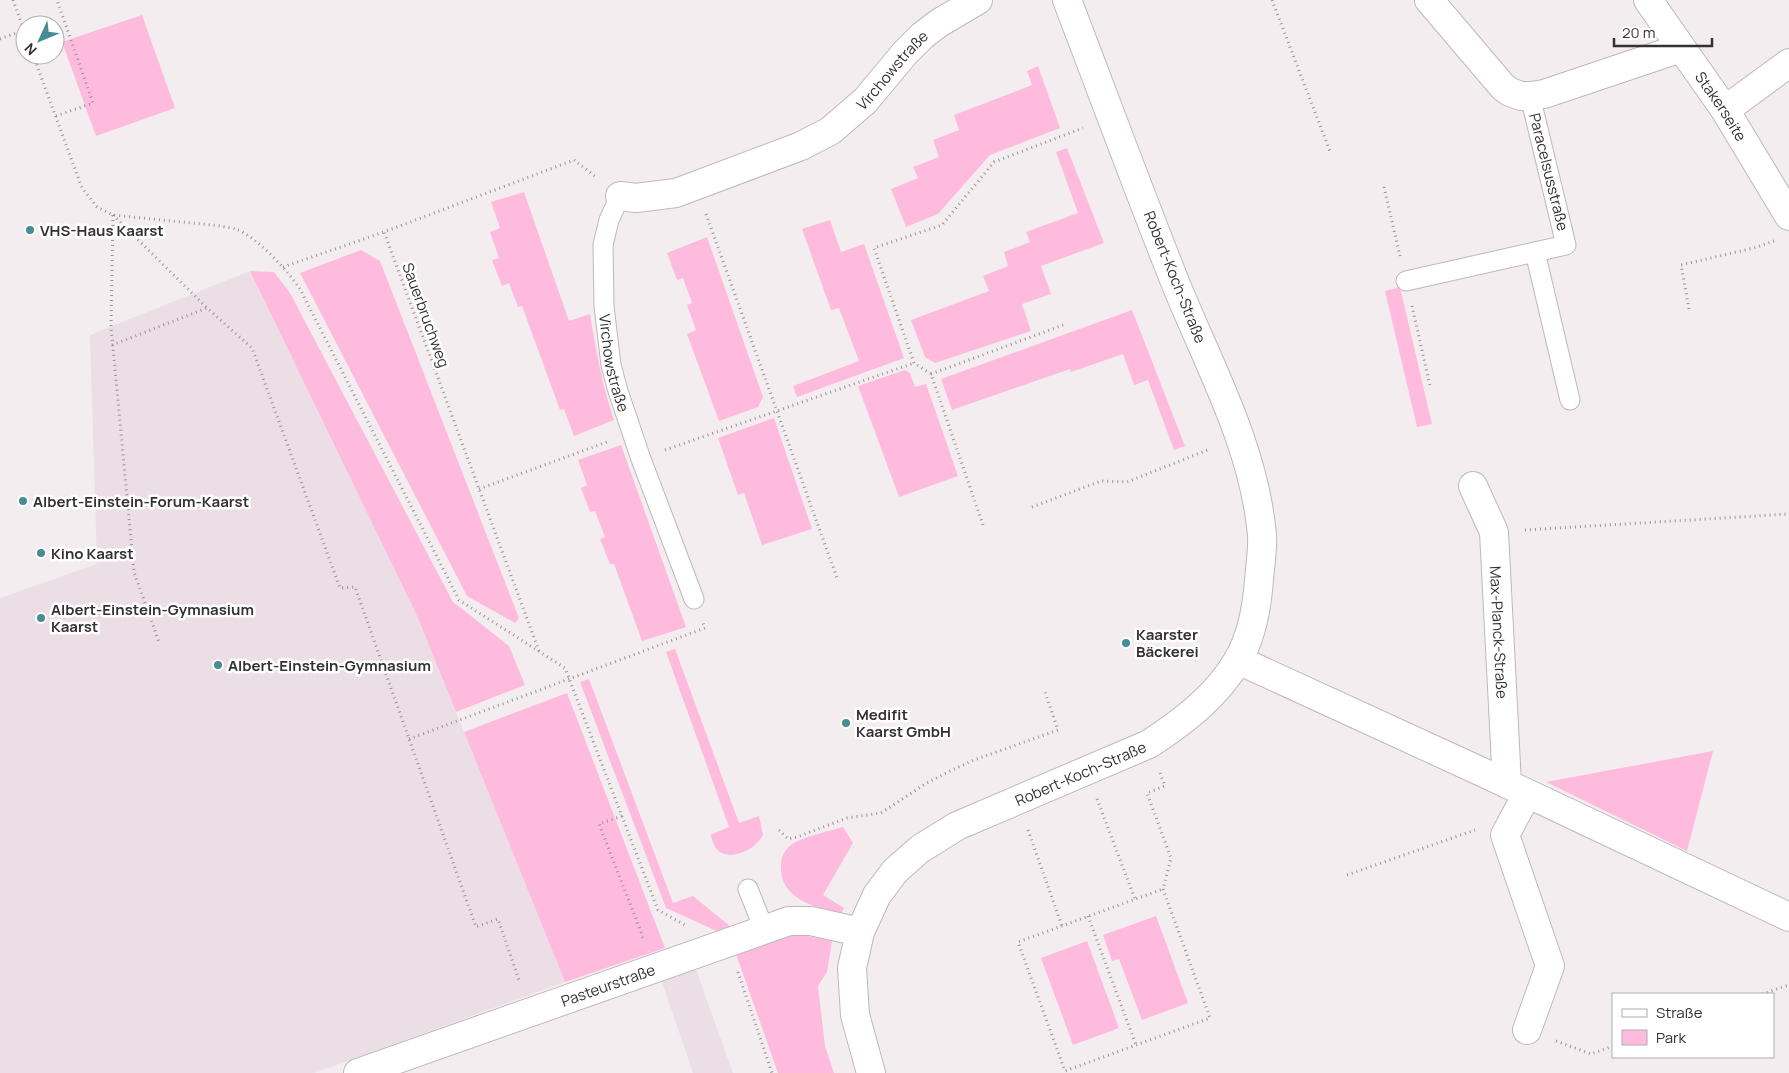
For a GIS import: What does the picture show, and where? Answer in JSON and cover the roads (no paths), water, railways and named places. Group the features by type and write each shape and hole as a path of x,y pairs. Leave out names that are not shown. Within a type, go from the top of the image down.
{"street":[{"name":"Virchowstraße","path":"620,196 636,198 654,197 696,187 801,146 830,131 865,101 905,53 922,36 939,23 978,0"},
{"name":"Robert-Koch-Straße","path":"871,1073 855,1015 852,968 860,932 877,895 895,871 920,849 957,826 1149,744 1171,729 1196,710 1238,660 1248,638 1254,615 1258,592 1262,537 1258,506 1240,437 1176,283 1067,0"},
{"name":"Paracelsusstraße","path":"1429,0 1503,87 1521,96 1544,94 1682,48"},
{"name":"Stakerseite","path":"1648,0 1725,110 1785,227"},
{"path":"1725,110 1789,62"},
{"name":"Max-Planck-Straße","path":"1474,486 1494,532 1517,789"},
{"path":"1238,660 1789,917"},
{"path":"1517,789 1511,825 1505,835 1550,966 1527,1030"},
{"name":"Pasteurstraße","path":"358,1073 789,921 810,920 860,932"}],"lane":[{"name":"Paracelsusstraße","path":"1406,281 1566,245 1530,96"},
{"name":"Virchowstraße","path":"620,196 609,220 603,245 603,298 607,338 612,365 632,432 694,599"},
{"path":"1535,252 1570,400"},
{"path":"748,889 764,929"}],"place":[{"name":"VHS-Haus Kaarst","path":"30,230"},
{"name":"Albert-Einstein-Forum-Kaarst","path":"23,501"},
{"name":"Kino Kaarst","path":"41,553"},
{"name":"Albert-Einstein-Gymnasium Kaarst","path":"41,618"},
{"name":"Kaarster Bäckerei","path":"1126,643"},
{"name":"Albert-Einstein-Gymnasium","path":"218,665"},
{"name":"Medifit Kaarst GmbH","path":"846,723"}]}
